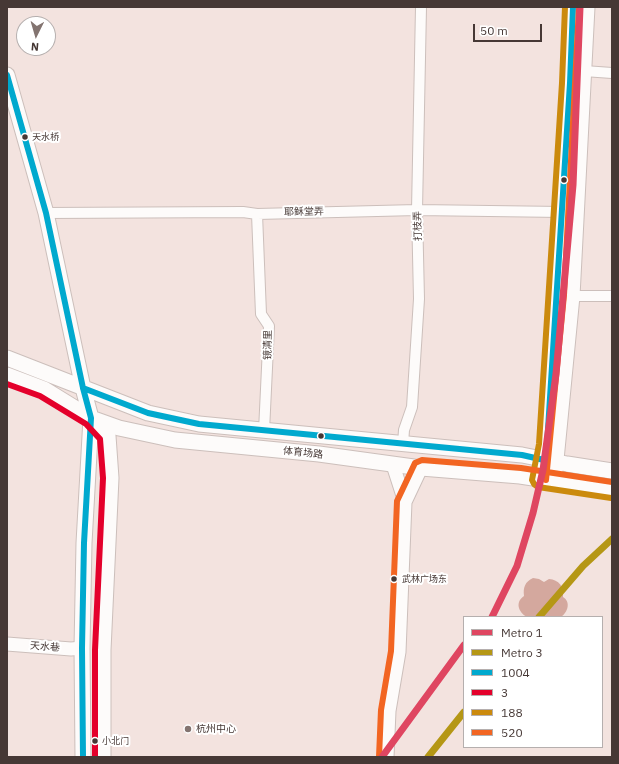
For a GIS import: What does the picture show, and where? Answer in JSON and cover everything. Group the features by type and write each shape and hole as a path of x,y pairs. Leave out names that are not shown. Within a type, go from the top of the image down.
{"main road":[{"path":"550,461 547,445 573,7"},
{"path":"547,480 572,296 587,7"},
{"path":"7,75 46,213 83,388 91,418 84,543 82,648 83,757"},
{"path":"550,305 539,443 550,461"},
{"name":"体育场路","path":"7,358 148,413 199,424 522,455 612,471"},
{"name":"体育场路","path":"7,375 44,389 91,418 119,428 175,440 319,454 421,468 520,476 612,490"},
{"path":"91,418 108,436 111,478 103,650 102,757"}],"street":[{"name":"打枝弄","path":"403,444 404,430 412,407 419,299 417,210 421,7"},
{"path":"584,71 612,73"},
{"name":"耶稣堂弄","path":"46,213 243,212 257,214 417,210 562,212"},
{"name":"镜清里","path":"257,214 261,314 269,326 264,430"},
{"path":"572,296 612,296"},
{"path":"387,757 389,711 399,652 405,502 393,465"},
{"path":"405,502 421,468"},
{"name":"天水巷","path":"7,644 71,649 82,648"}],"shaded area":[{"path":"533,578 544,582 549,579 560,584 563,590 563,597 568,604 567,610 562,616 526,616 521,612 519,601 524,596 525,585"}],"metro line":[{"name":"1","path":"492,616 517,566 533,513 543,470 556,374 573,185 580,7"},
{"name":"3","path":"540,616 583,566 612,539"},
{"name":"1","path":"382,757 463,646"},
{"name":"3","path":"428,757 463,713"}],"transit line":[{"name":"188","path":"565,7 562,83 539,444 532,480 538,487 611,498"},
{"name":"1004","path":"83,388 148,413 199,424 522,455 544,460 547,445 570,83 573,7"},
{"name":"520","path":"546,480 564,295 579,7"},
{"name":"1004","path":"7,75 46,213 83,388 91,418 84,543 82,648 83,757"},
{"name":"3","path":"7,384 40,396 86,424 100,439 103,478 95,650 95,757"},
{"name":"520","path":"379,757 381,710 391,651 397,501 415,463 422,460 521,468 612,482"}],"place":[{"name":"天水桥","path":"25,137"},
{"name":"武林广场东","path":"394,579"},
{"name":"杭州中心","path":"188,729"},
{"name":"小北门","path":"95,741"}]}
